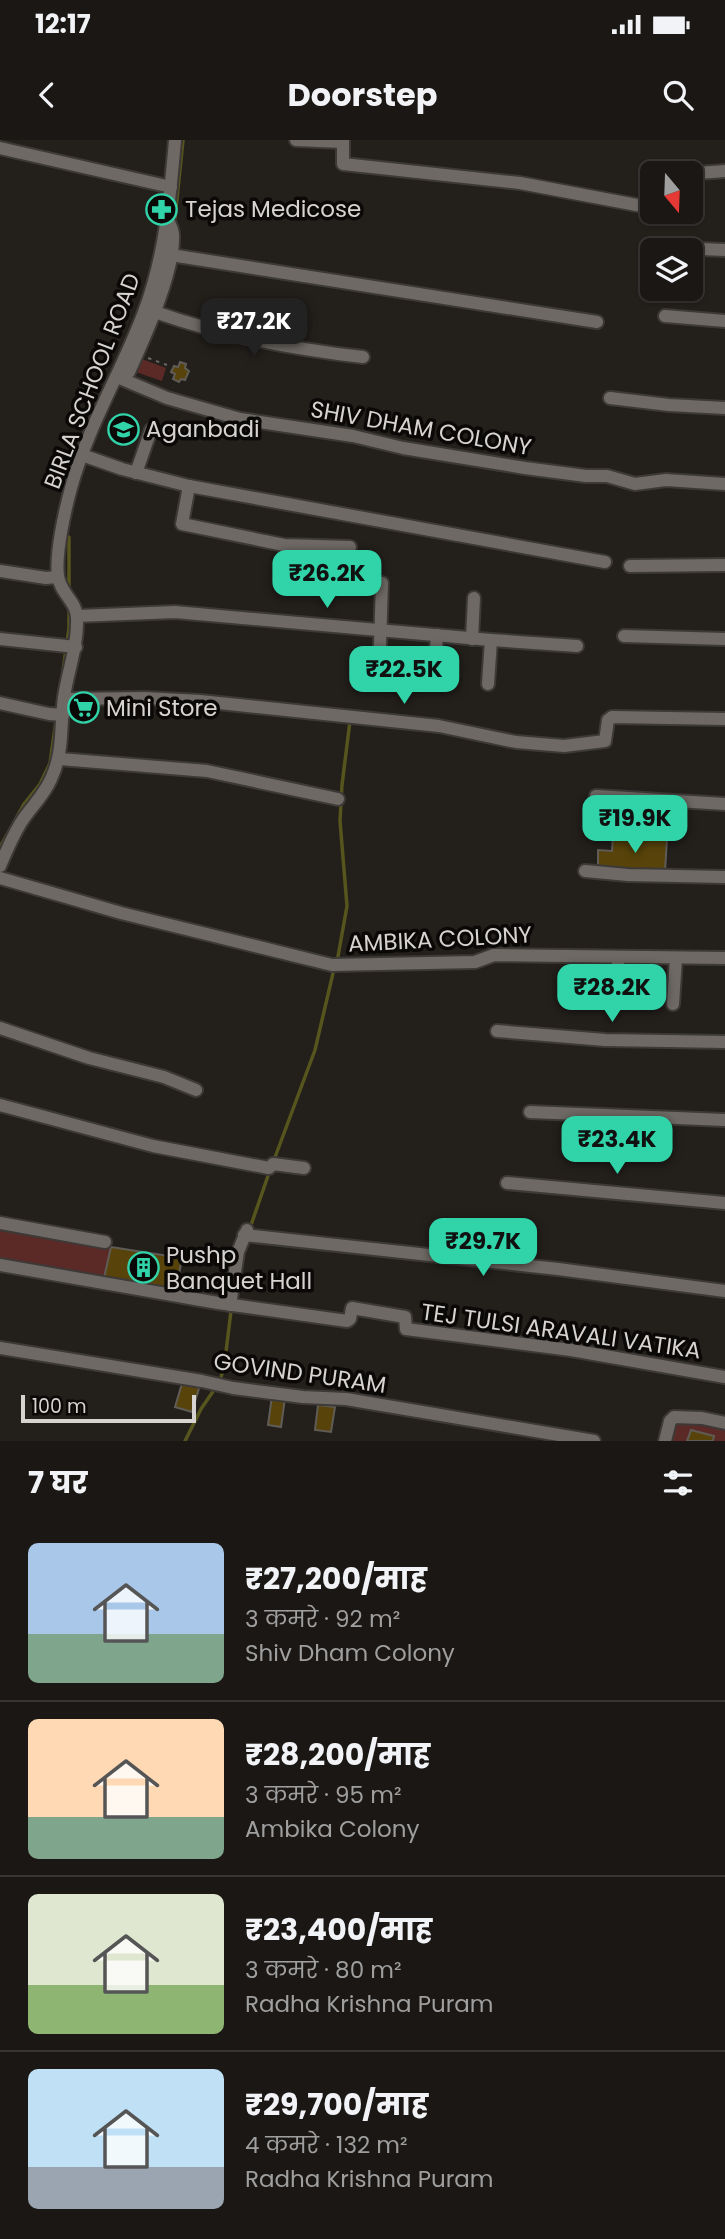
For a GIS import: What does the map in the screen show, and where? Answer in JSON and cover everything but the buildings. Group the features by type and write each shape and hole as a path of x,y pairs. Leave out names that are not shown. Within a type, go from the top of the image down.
{"street":[{"name":"BIRLA SCHOOL ROAD","path":"76,610 64,594 58,577 61,539 71,488 82,455 145,311 161,253 167,218 174,140"},
{"path":"296,140 343,141 343,164 520,183 640,206"},
{"path":"0,148 171,187"},
{"path":"704,173 725,171"},
{"path":"117,377 129,372 155,312 171,255 173,234 167,218"},
{"path":"703,249 725,250"},
{"path":"171,255 597,322"},
{"path":"155,312 250,340 298,350 363,357"},
{"path":"666,316 725,321"},
{"name":"SHIV DHAM COLONY","path":"117,377 167,398 240,419 353,436 403,448 537,470 607,476 635,484 666,480 725,485"},
{"path":"610,398 725,408"},
{"path":"136,473 151,430"},
{"path":"82,455 136,473 189,486 605,562"},
{"path":"189,486 182,524 284,545 350,547"},
{"path":"629,566 725,565"},
{"path":"0,571 46,578 58,577"},
{"path":"379,677 382,583"},
{"path":"472,639 474,598"},
{"path":"0,866 23,819 44,794 60,758 57,715 64,699 69,646 76,610 175,612 577,646"},
{"path":"434,681 437,635"},
{"path":"624,636 725,639"},
{"path":"0,639 69,646"},
{"path":"488,684 491,640"},
{"path":"64,699 145,698 200,701 439,726 516,742 564,746 605,741 608,720 612,717 725,719"},
{"path":"0,702 57,715"},
{"path":"60,758 207,771 338,799"},
{"path":"596,796 725,804"},
{"path":"585,872 725,877"},
{"name":"AMBIKA COLONY","path":"0,878 121,913 332,965 475,962 494,955 725,958"},
{"path":"617,1001 618,957"},
{"path":"673,1004 676,958"},
{"path":"0,1028 89,1058 164,1077 196,1090"},
{"path":"498,1031 605,1040 725,1042"},
{"path":"0,1105 153,1146 269,1168 273,1164 304,1168"},
{"path":"530,1112 725,1120"},
{"path":"507,1183 725,1203"},
{"path":"0,1223 105,1241"},
{"path":"230,1305 238,1252 246,1231 725,1291"},
{"name":"TEJ TULSI ARAVALI VATIKA","path":"0,1265 230,1305 347,1321 352,1308 405,1317 406,1329 571,1350 725,1377"},
{"name":"GOVIND PURAM","path":"0,1348 233,1388 303,1397 346,1399 594,1441"},
{"path":"665,1441 670,1420 674,1417 702,1418 725,1423"}],"path":[{"path":"137,354 167,365"}],"shaded area":[{"path":"142,359 166,368 162,381 136,372"},
{"path":"0,1227 111,1247 106,1279 0,1262"},
{"path":"676,1420 725,1426 725,1441 669,1441"}],"waterway":[{"path":"175,218 183,140"},
{"path":"69,537 69,591"},
{"path":"0,847 24,804 40,784 50,763 69,628 69,606"},
{"path":"337,962 347,906 340,821 350,721"},
{"path":"274,1160 315,1050 334,969"},
{"path":"250,1228 269,1173"},
{"path":"220,1380 231,1311"},
{"path":"185,1441 214,1390"}],"place":[{"name":"Tejas Medicose","path":"162,209"},
{"name":"Aganbadi","path":"123,429"},
{"name":"Mini Store","path":"83,708"},
{"name":"Pushp Banquet Hall","path":"143,1268"}]}
